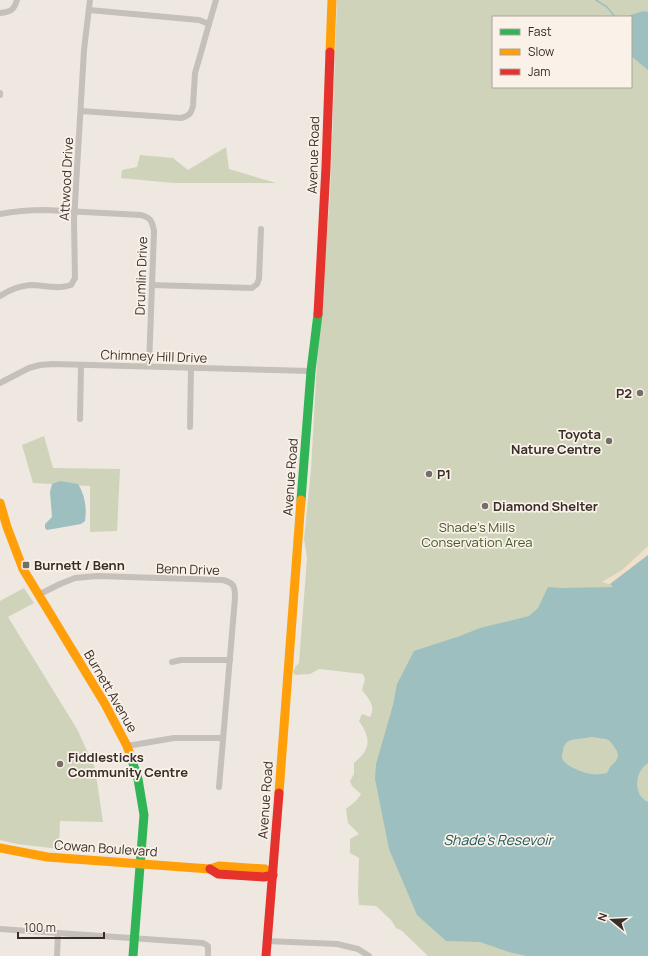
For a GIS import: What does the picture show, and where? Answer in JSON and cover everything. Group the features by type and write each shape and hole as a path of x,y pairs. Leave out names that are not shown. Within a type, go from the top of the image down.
{"street":[{"path":"0,13 10,12 16,6 17,0"},
{"name":"Attwood Drive","path":"0,296 17,288 30,285 65,287 71,285 75,278 75,211 84,50 90,0"},
{"path":"81,111 181,118 190,114 192,110 195,73 216,0"},
{"name":"Avenue Road","path":"266,956 290,622 298,542 311,371 318,314 326,167 332,0"},
{"path":"89,10 199,20 209,24"},
{"name":"Drumlin Drive","path":"0,214 30,210 75,211 141,215 148,217 152,223 154,231 149,366"},
{"path":"152,285 252,288 259,279 261,229"},
{"name":"Chimney Hill Drive","path":"0,383 23,370 40,365 54,364 311,371"},
{"path":"80,419 81,365"},
{"path":"190,427 191,368"},
{"name":"Burnett Avenue","path":"0,503 7,527 23,569 105,704 127,746 138,779 144,815 133,956"},
{"name":"Benn Drive","path":"38,595 75,578 97,576 223,580 233,584 235,589 235,598 219,788"},
{"path":"172,662 181,660 230,660"},
{"path":"127,746 174,738 223,738"},
{"name":"Cowan Boulevard","path":"0,848 47,857 210,870 219,866 265,869 273,875"},
{"path":"0,929 203,943 208,946 208,956"},
{"path":"57,956 58,933"},
{"path":"267,941 337,944 358,949 369,956"}],"green space":[{"name":"Shade’s Mills Conservation Area","path":"337,0 648,0 648,956 428,956 402,931 396,928 391,920 376,906 359,905 359,858 350,853 350,839 359,834 348,823 346,809 356,801 361,794 352,786 350,781 354,774 354,763 366,750 368,741 366,733 359,721 362,714 370,717 372,713 371,703 362,690 365,679 363,674 319,669 310,674 295,675 293,672 299,663 307,558 304,539 311,470 317,362 330,194"},
{"path":"226,147 229,169 276,183 173,183 121,178 122,170 137,167 140,155 173,158 188,170"},
{"path":"44,436 53,468 120,469 117,531 90,532 90,486 33,483 22,445"},
{"path":"24,588 34,603 8,617 77,729 95,768 103,822 60,821 59,849 17,844 0,840 0,601"}],"sand":[{"path":"648,546 648,565 615,586 602,582 622,570"}],"water":[{"path":"643,11 648,12 648,70 632,57 632,16 628,16"},
{"path":"60,481 78,484 85,502 85,521 81,524 47,530 45,528 45,524 52,517 50,492 52,484"},
{"name":"Shade’s Resevoir","path":"648,555 648,763 640,772 637,783 640,794 643,799 648,802 648,956 527,956 509,952 480,942 446,941 417,915 389,849 375,779 376,764 393,705 397,684 414,651 480,628 529,616 538,608 548,587 613,587 610,584","holes":["591,737 610,741 617,751 618,756 607,773 591,774 584,772 566,764 562,758 564,747 569,741"]}],"waterway":[{"path":"596,0 607,7 614,16"}],"traffic: fast":[{"path":"301,500 311,371 318,314"},
{"path":"131,757 138,779 144,815 133,956"}],"traffic: slow":[{"path":"330,52 332,0"},
{"path":"279,793 301,500"},
{"path":"0,503 7,527 23,569 105,704 127,746 131,757"},
{"path":"0,848 47,857 210,869 219,866 265,869 273,875"}],"traffic: jam":[{"path":"318,314 326,167 330,52"},
{"path":"266,956 279,793"},
{"path":"210,869 218,874 264,877 273,875"}],"place":[{"name":"P2","path":"640,393"},
{"name":"Toyota Nature Centre","path":"609,441"},
{"name":"P1","path":"429,474"},
{"name":"Diamond Shelter","path":"485,506"},
{"name":"Burnett / Benn","path":"26,565"},
{"name":"Fiddlesticks Community Centre","path":"60,764"}]}
